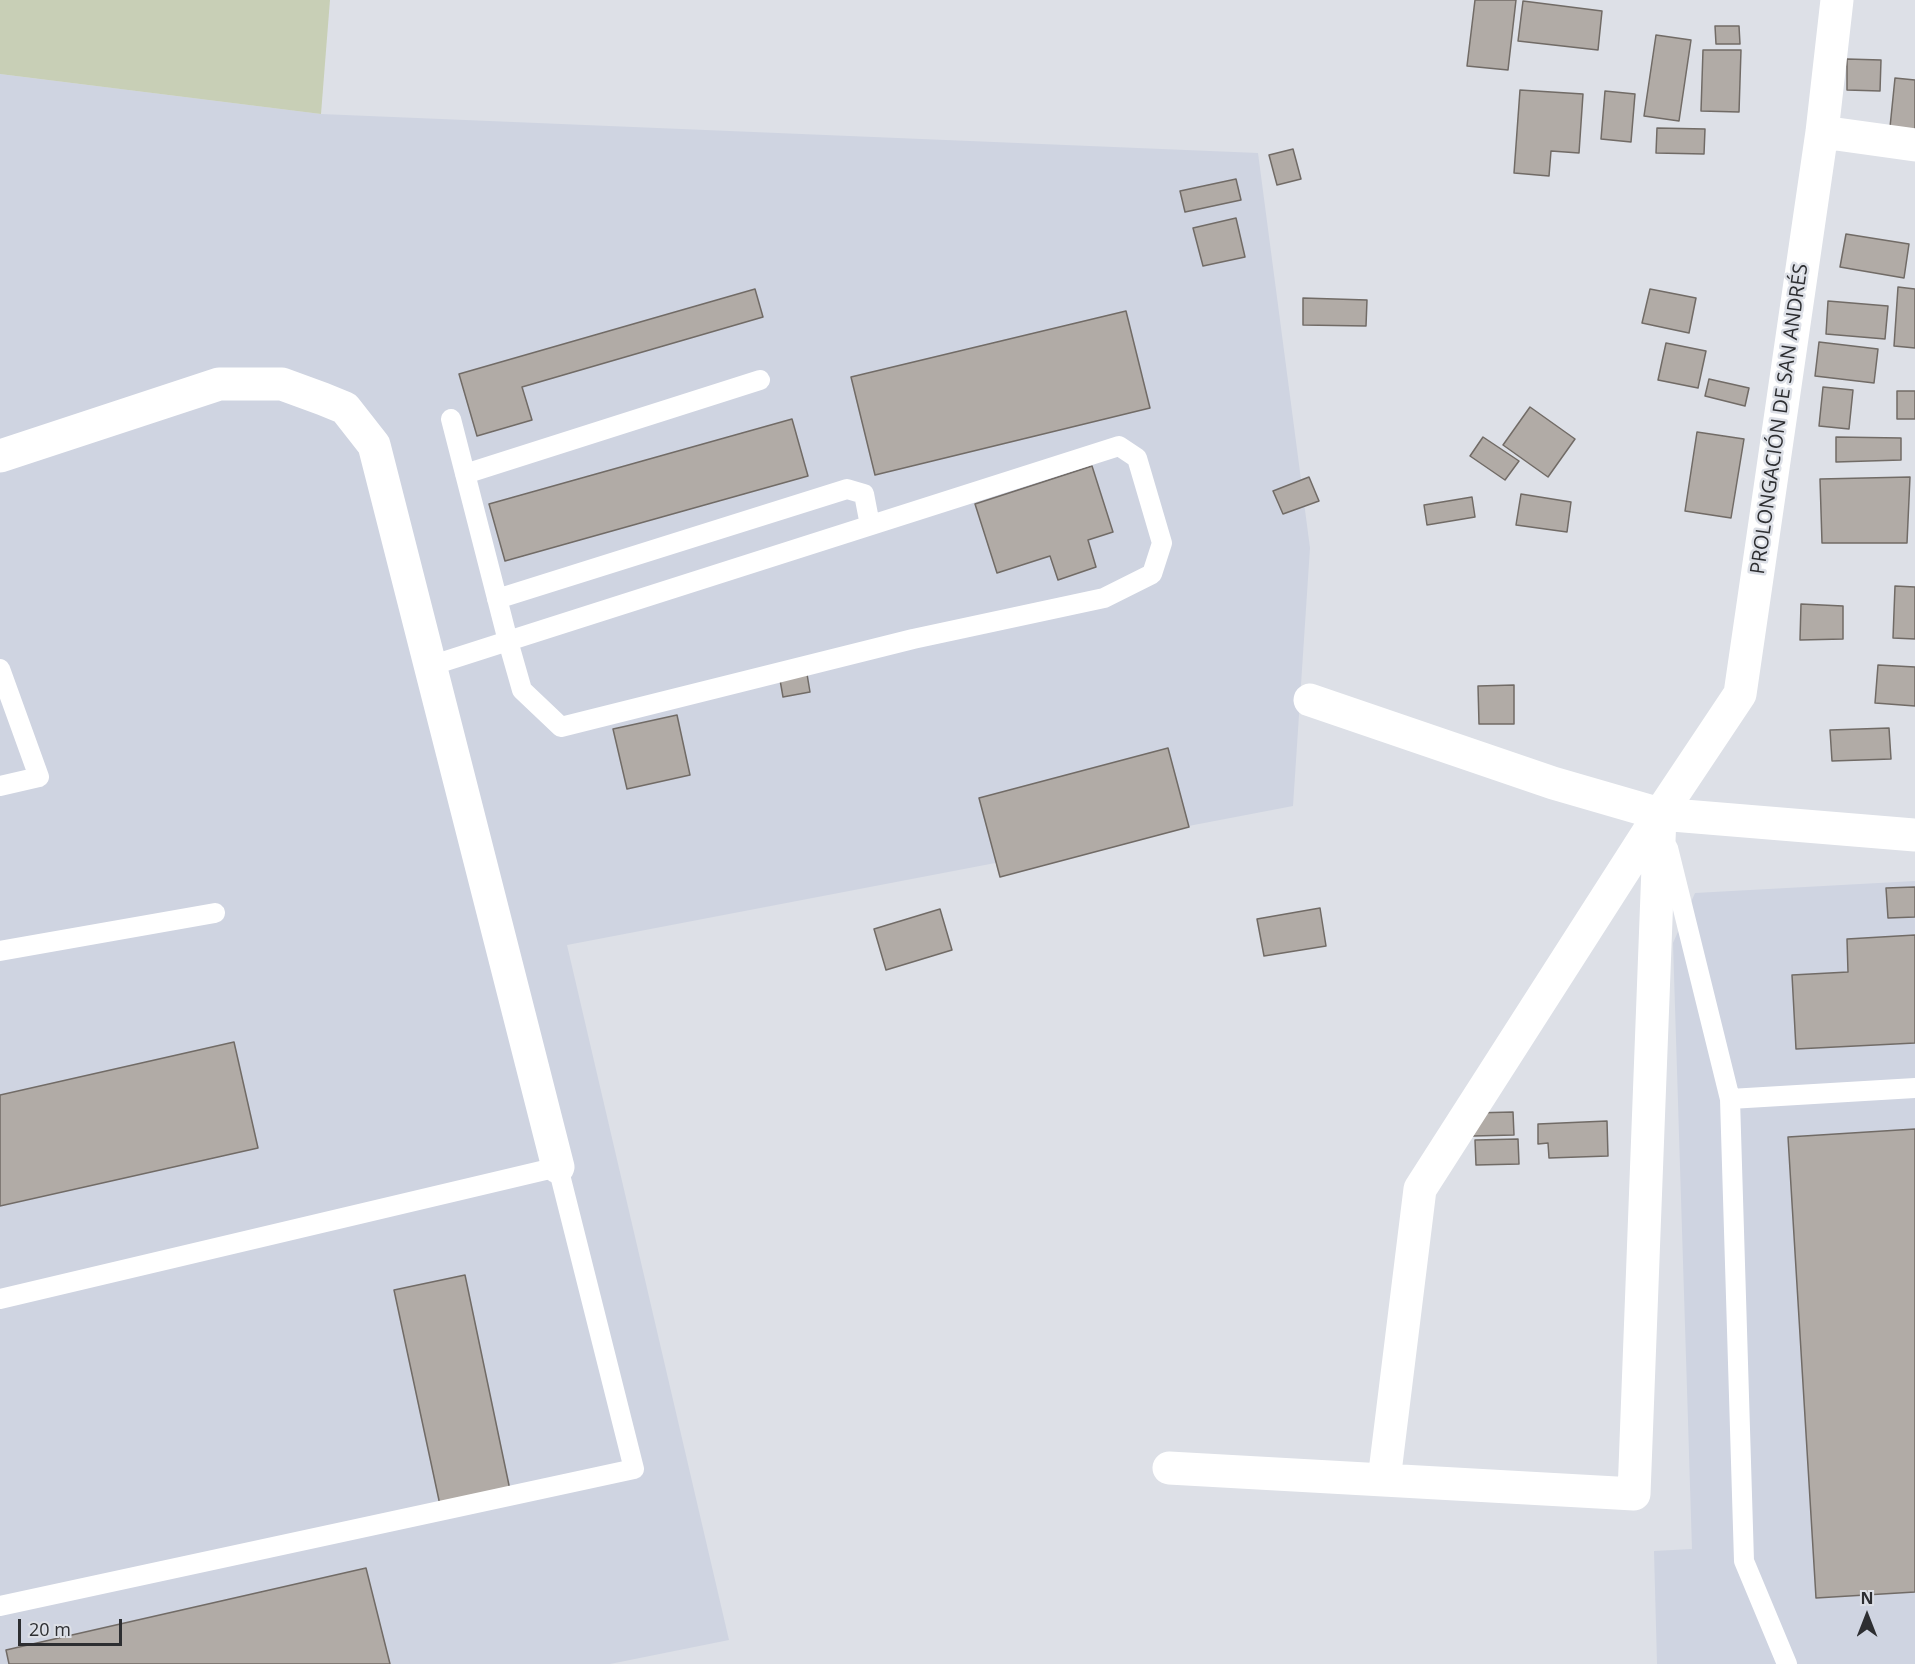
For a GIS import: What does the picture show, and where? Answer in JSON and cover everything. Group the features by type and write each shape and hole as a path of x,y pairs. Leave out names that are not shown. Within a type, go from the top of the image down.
{"street":[{"name":"PROLONGACIÓN DE SAN ANDRÉS","path":"1384,1480 1420,1189 1660,814 1740,694 1822,132 1837,0"},
{"path":"1822,132 1915,144"},
{"path":"0,456 219,384 282,384 345,408 374,445 558,1167"},
{"path":"1310,700 1553,783 1660,814 1915,835"},
{"path":"1168,1468 1634,1494 1660,814"}],"lane":[{"path":"465,474 760,380"},
{"path":"430,666 508,641 870,525 1119,446 1137,458 1162,543 1152,574 1104,598 913,639 561,727 522,690 508,641 451,419"},
{"path":"497,599 847,489 864,494 870,525"},
{"path":"0,669 39,777 0,786"},
{"path":"1660,814 1730,1099 1744,1561 1787,1664"},
{"path":"0,951 215,913"},
{"path":"1730,1099 1915,1088"},
{"path":"0,1299 558,1167 634,1469 0,1606"}],"shaded area":[{"path":"0,74 321,114 1258,153 1310,548 1293,806 567,945 729,1640 610,1664 0,1664"},
{"path":"1915,881 1915,1664 1657,1664 1654,1551 1692,1549 1673,943 1695,893"}],"green space":[{"path":"0,0 330,0 321,114 0,74"}],"building":[{"path":"1475,0 1516,0 1508,70 1467,66"},
{"path":"1523,1 1602,11 1598,50 1518,41"},
{"path":"1715,26 1739,26 1740,44 1716,44"},
{"path":"1656,35 1691,40 1679,121 1644,116"},
{"path":"1703,50 1741,50 1739,112 1701,111"},
{"path":"1847,59 1881,60 1880,91 1847,90"},
{"path":"1895,78 1915,80 1915,130 1890,127"},
{"path":"1520,90 1583,94 1579,153 1551,151 1549,176 1514,173"},
{"path":"1605,91 1635,94 1631,142 1601,139"},
{"path":"1657,128 1705,129 1704,154 1656,153"},
{"path":"1293,149 1301,179 1277,185 1269,155"},
{"path":"1236,179 1241,200 1185,212 1180,191"},
{"path":"1236,218 1245,257 1203,266 1193,228"},
{"path":"1846,234 1909,244 1904,278 1840,267"},
{"path":"1898,287 1915,289 1915,348 1894,346"},
{"path":"755,289 763,317 522,387 532,420 477,436 459,374"},
{"path":"1650,289 1696,298 1689,333 1642,323"},
{"path":"1303,298 1367,300 1366,326 1303,325"},
{"path":"1828,301 1888,306 1885,339 1826,334"},
{"path":"1126,311 1150,408 875,475 851,377"},
{"path":"1819,342 1878,349 1874,383 1815,376"},
{"path":"1666,343 1706,351 1698,388 1658,380"},
{"path":"1709,379 1749,388 1745,406 1705,396"},
{"path":"1823,387 1853,390 1849,429 1819,426"},
{"path":"1897,391 1915,391 1915,419 1897,419"},
{"path":"1530,407 1575,439 1548,477 1503,445"},
{"path":"792,419 808,476 505,561 489,504"},
{"path":"1697,432 1744,439 1731,518 1685,511"},
{"path":"1483,437 1519,461 1505,480 1470,456"},
{"path":"1836,437 1901,438 1901,460 1836,462"},
{"path":"1092,466 1113,532 1088,540 1096,567 1058,580 1050,556 997,573 975,504"},
{"path":"1309,477 1319,501 1283,514 1273,491"},
{"path":"1910,477 1907,543 1822,543 1820,479"},
{"path":"1521,494 1571,502 1567,532 1516,525"},
{"path":"1472,497 1475,517 1427,525 1424,505"},
{"path":"1895,586 1915,587 1915,639 1893,638"},
{"path":"1801,604 1843,606 1843,639 1800,640"},
{"path":"1878,665 1915,667 1915,706 1875,703"},
{"path":"807,674 810,692 783,697 780,680"},
{"path":"1514,685 1514,724 1479,724 1478,686"},
{"path":"677,715 690,775 627,789 613,729"},
{"path":"1889,728 1891,759 1832,761 1830,730"},
{"path":"1168,748 1189,827 1000,877 979,798"},
{"path":"1915,887 1915,917 1888,918 1886,888"},
{"path":"1320,908 1326,946 1264,956 1257,919"},
{"path":"940,909 952,950 886,970 874,929"},
{"path":"1915,935 1915,1043 1796,1049 1792,975 1848,972 1847,939"},
{"path":"234,1042 258,1148 0,1206 0,1095"},
{"path":"1513,1112 1514,1135 1473,1136 1472,1113"},
{"path":"1607,1121 1608,1156 1549,1158 1548,1143 1538,1144 1538,1124"},
{"path":"1915,1129 1915,1592 1816,1598 1788,1137"},
{"path":"1518,1139 1519,1164 1476,1165 1475,1140"},
{"path":"465,1275 510,1490 440,1505 394,1290"},
{"path":"366,1568 390,1664 9,1664 6,1650"}]}
